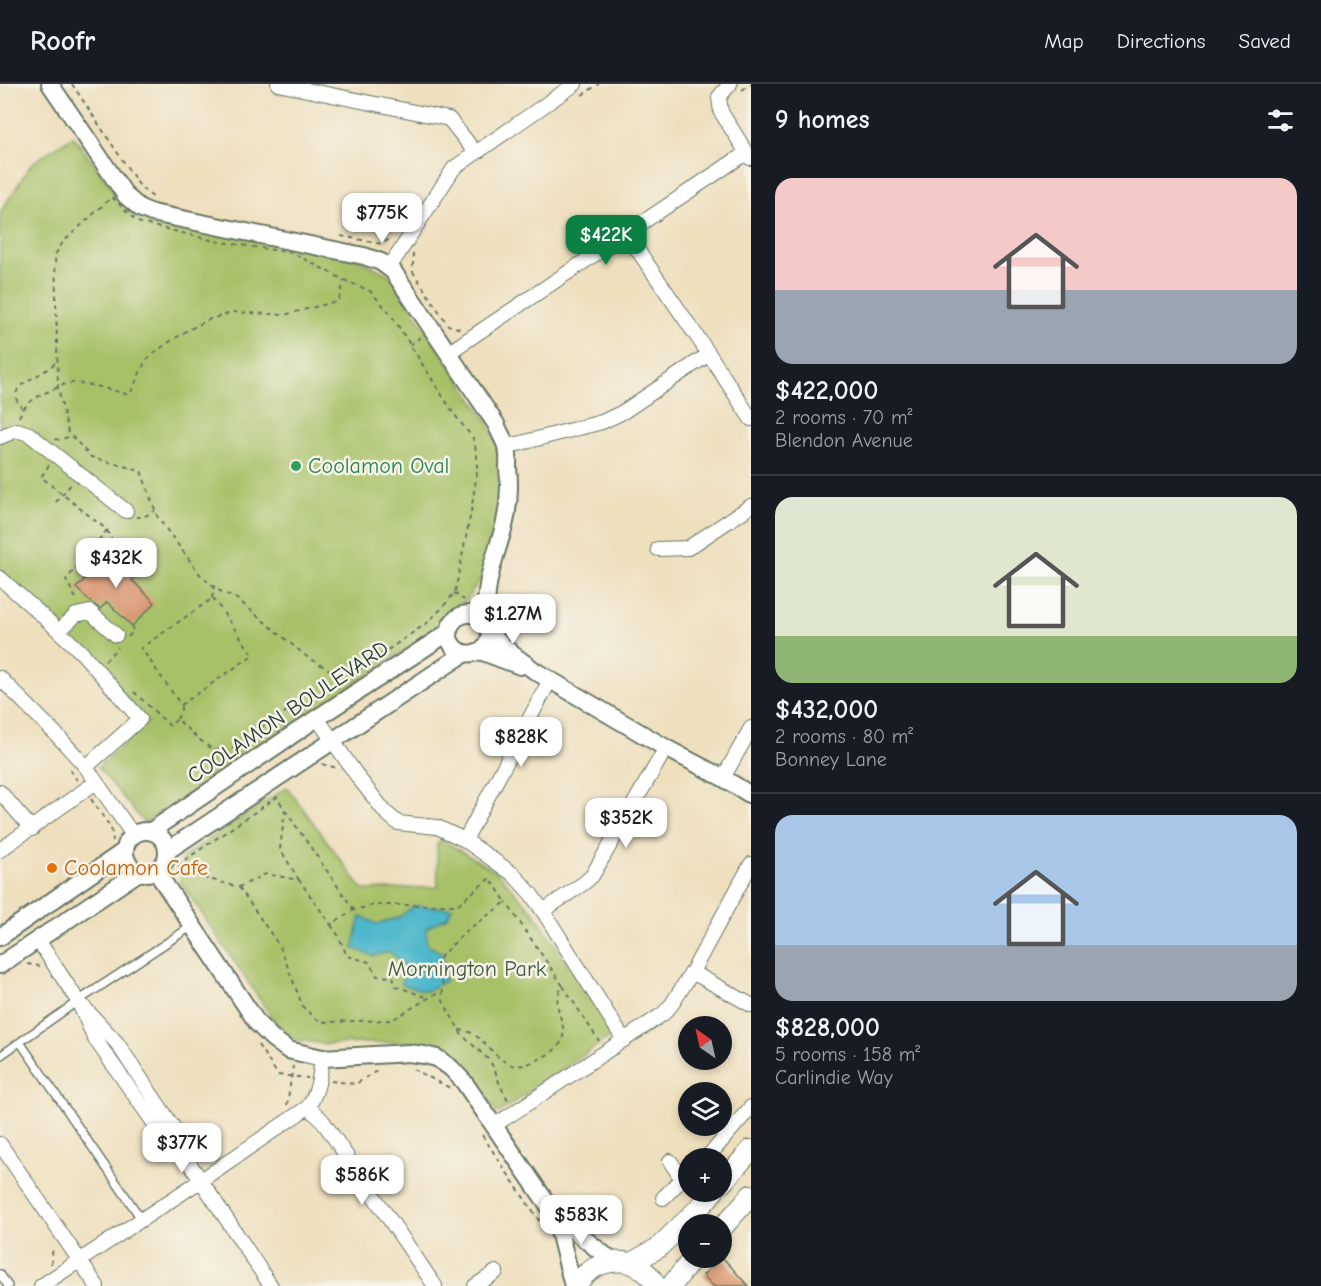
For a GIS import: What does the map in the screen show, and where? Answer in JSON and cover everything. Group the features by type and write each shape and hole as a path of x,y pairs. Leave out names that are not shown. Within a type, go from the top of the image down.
{"main road":[{"path":"732,1172 751,1150"},
{"path":"732,1217 751,1195"},
{"path":"574,1286 589,1270 600,1264 622,1262 658,1248 704,1202"},
{"path":"622,1262 644,1270 657,1286"},
{"path":"672,1286 686,1268"}],"street":[{"path":"50,84 126,196 140,208 152,213 364,256 381,262 389,268 496,424 506,447 510,487 505,521 489,574 486,596 489,641 485,647 472,652 167,851"},
{"path":"278,84 449,119 476,153"},
{"path":"448,353 626,233 749,157 721,112 719,98 733,89"},
{"path":"389,268 409,253 454,168 577,90"},
{"path":"626,233 751,419"},
{"path":"506,447 602,422 623,412 709,354"},
{"path":"0,437 17,430 28,434 126,511"},
{"path":"658,549 688,548 751,506"},
{"path":"466,614 489,574"},
{"path":"0,578 82,653 140,719 86,767"},
{"path":"59,631 76,615 90,612 120,641"},
{"path":"535,671 472,652 459,651 450,639 451,625 460,616 466,614 481,616 488,628 512,654 535,671 751,795"},
{"name":"COOLAMON BOULEVARD","path":"151,831 314,714 449,632"},
{"path":"0,678 86,767 90,786 133,835"},
{"path":"465,840 550,680"},
{"path":"314,714 360,780 386,813 398,823 437,827 465,840 513,874 543,911 624,1040"},
{"path":"723,778 751,728"},
{"path":"543,911 592,876 666,748"},
{"path":"0,850 90,786"},
{"path":"0,792 32,829"},
{"path":"0,937 119,848 126,844 133,835 145,830 151,831 161,836 167,851 164,862 156,871 144,873 129,866 119,848"},
{"path":"495,1125 514,1104 624,1040 663,1014 692,972 751,864"},
{"path":"156,871 258,1024 288,1050 322,1058 409,1053 437,1058 452,1068 465,1082 555,1215 574,1286"},
{"path":"0,965 139,872"},
{"path":"38,940 78,1001 95,1039 163,1136 184,1155 271,1286"},
{"path":"692,972 751,1005"},
{"path":"41,1286 308,1107 316,1092 322,1058"},
{"path":"308,1107 322,1119 435,1286"},
{"path":"716,1148 751,1107"},
{"path":"0,1144 97,1286"},
{"path":"670,1161 678,1169"},
{"path":"663,1198 678,1183"},
{"path":"555,1215 622,1262"},
{"path":"475,1286 496,1272"}],"lane":[{"path":"0,1056 78,1001 192,926"},
{"path":"20,1042 142,1220"},
{"path":"0,1274 8,1286"}],"path":[{"path":"72,84 141,188 158,201"},
{"path":"577,90 599,84"},
{"path":"733,89 751,84"},
{"path":"112,197 137,222 215,241 293,253 370,291 390,313 454,414 473,438 477,455 477,472 455,592 443,607 420,627 345,679 306,656 237,599 220,591 202,578 158,518 141,471 91,457 68,432 58,388 57,361 55,255 63,242 112,197"},
{"path":"335,235 382,244 388,240 409,253 413,272 448,325 464,330 470,338"},
{"path":"17,430 25,406 39,396 66,383 96,386 126,394 131,392 146,360 188,330 210,319 235,312 284,315 334,302 339,299 344,280"},
{"path":"23,410 16,396 19,388 57,361"},
{"path":"48,460 49,465 41,477 107,530 121,559"},
{"path":"126,511 135,518 140,518 155,511"},
{"path":"84,614 83,605 79,604 66,580 107,530"},
{"path":"124,701 134,691 170,726 177,719 182,711 182,704 141,648 212,598 214,587"},
{"path":"182,704 253,655 212,598"},
{"path":"96,670 120,641 133,632 132,626"},
{"path":"177,719 209,747 220,751 232,749 263,726 305,700 314,714"},
{"path":"263,726 267,732"},
{"path":"67,766 90,786 119,848"},
{"path":"299,880 266,874 239,887 178,871 178,864 277,797 354,910"},
{"path":"285,810 280,849 338,934 347,956 369,962 377,976 393,977 396,986 428,998"},
{"path":"331,925 354,910 375,905 457,906 490,878 599,1040 596,1046"},
{"path":"239,887 280,947 303,1007 316,1019 325,1022 392,1020 435,994 443,994"},
{"path":"506,902 465,932 441,956 443,1001 462,1035 488,1059 500,1085 514,1104"},
{"path":"25,963 40,966 44,971"},
{"path":"459,1030 466,1030 512,1065 525,1065 535,1061 555,1050 563,1039 564,1028 557,1006 557,998 563,986"},
{"path":"286,1110 296,1052"},
{"path":"50,1268 54,1245 51,1239 61,1233"}],"green space":[{"path":"73,136 120,199 358,259 390,275 488,422 500,449 502,497 483,575 468,597 436,630 144,823 98,767 148,722 86,652 0,571 0,213 32,163"},
{"name":"Mornington Park","path":"287,787 363,890 438,887 437,844 442,840 497,872 535,914 614,1034 498,1113 467,1072 440,1051 411,1042 325,1044 291,1039 275,1022 180,881 183,857"}],"water":[{"path":"414,906 452,908 447,917 426,928 427,945 442,953 445,981 427,991 402,985 403,964 390,952 373,956 353,948 361,916 377,924 398,918"}],"building":[{"path":"113,551 137,575 132,580 155,603 132,626 107,602 100,609 76,588"},
{"path":"710,1268 732,1268 748,1286 713,1286 703,1275"}],"place":[{"name":"Coolamon Oval","path":"296,466"},
{"name":"Coolamon Cafe","path":"52,868"}]}
